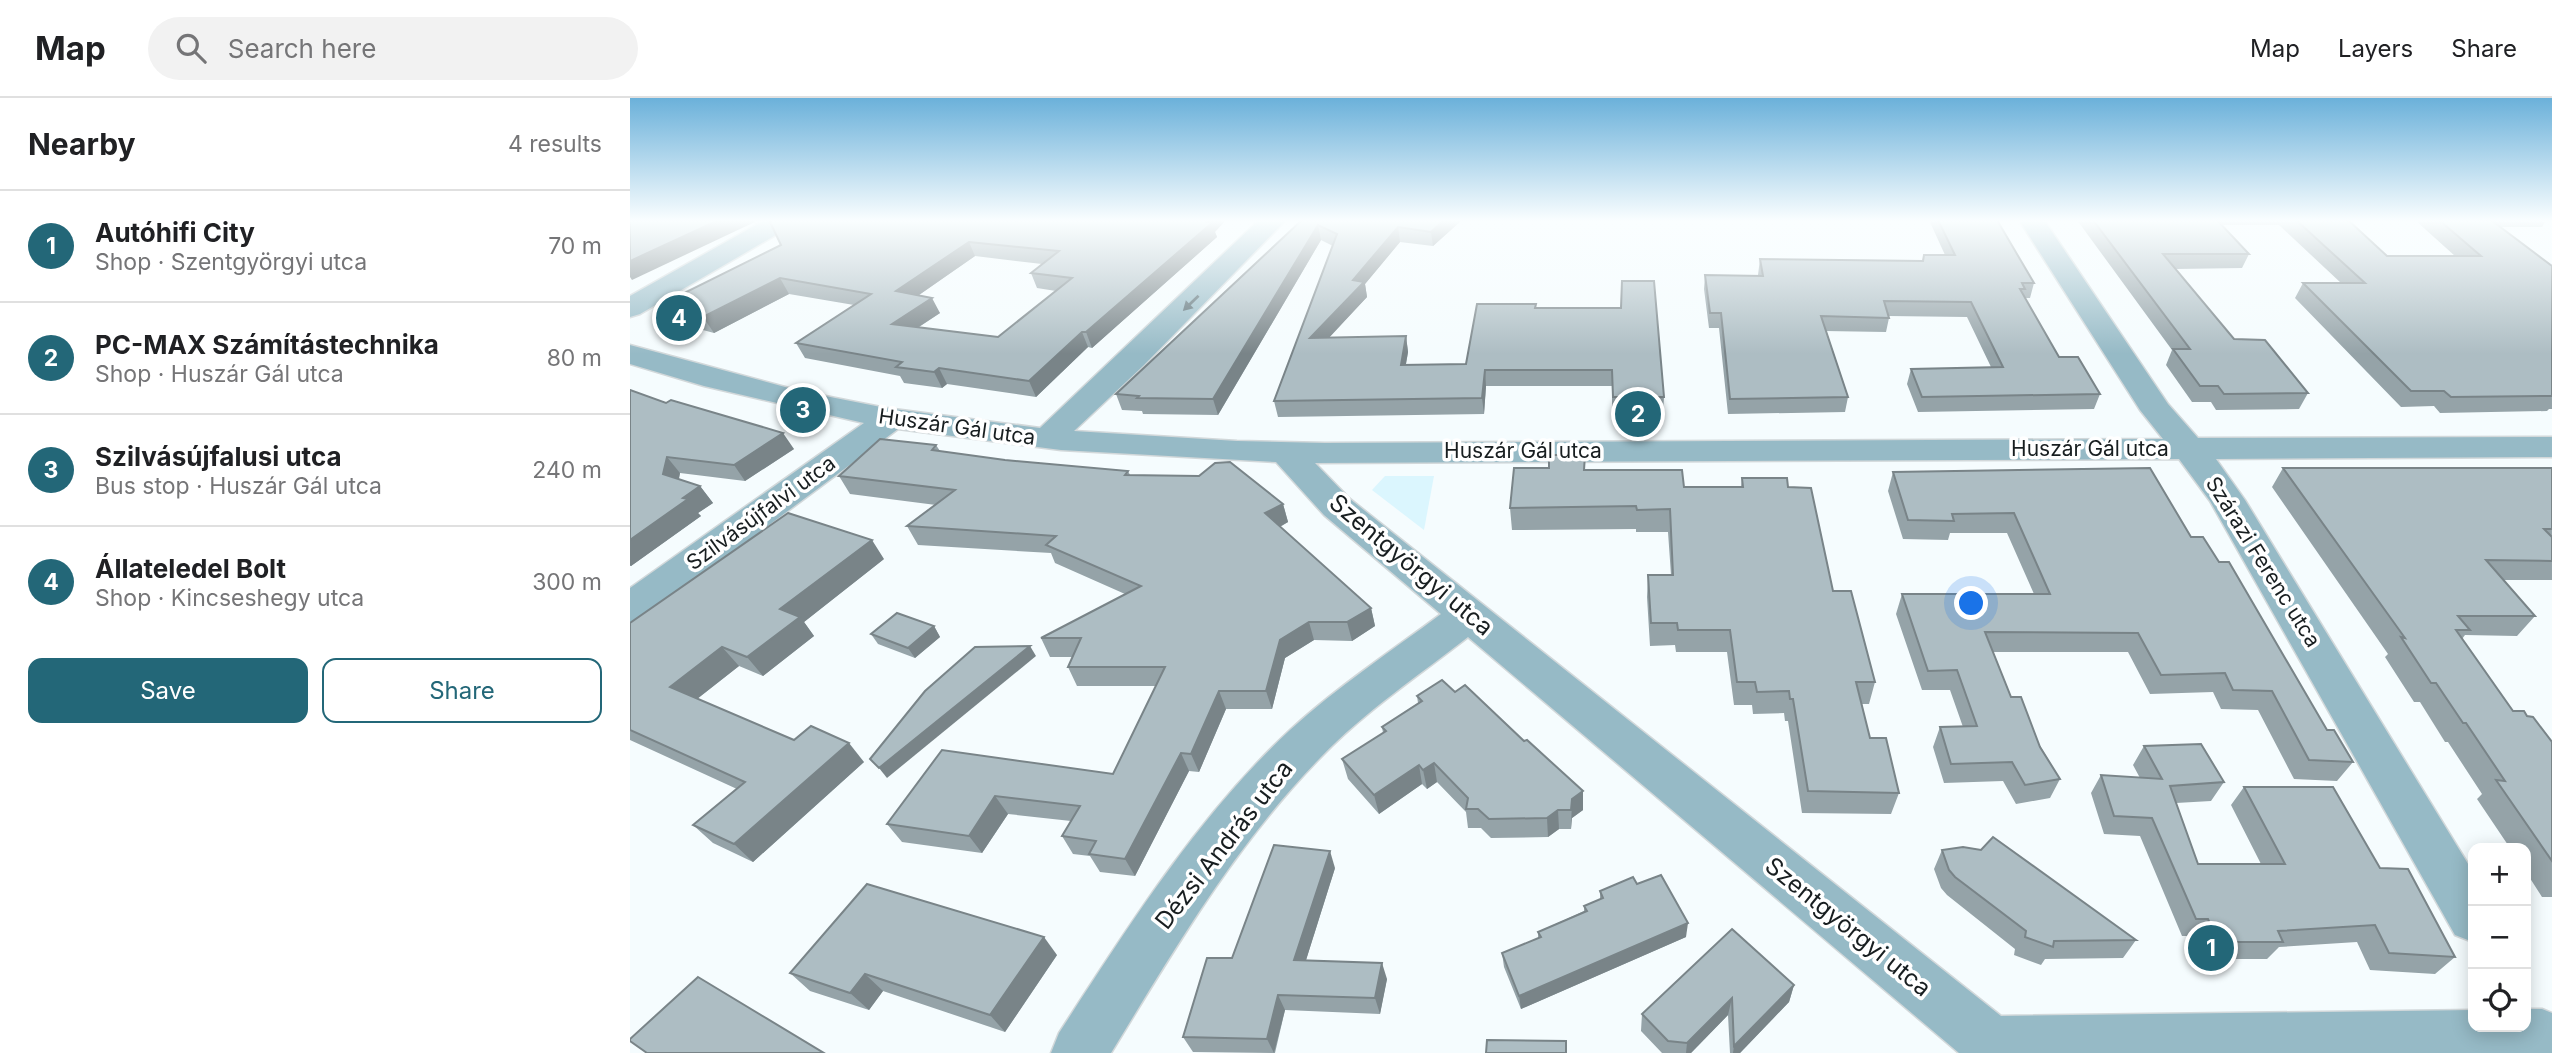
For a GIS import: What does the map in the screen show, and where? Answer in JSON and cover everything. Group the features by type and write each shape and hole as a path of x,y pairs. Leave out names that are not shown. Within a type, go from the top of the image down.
{"street":[{"path":"630,308 706,265"},
{"path":"1047,439 1228,265"},
{"name":"Szárazi Ferenc utca","path":"2060,265 2156,410 2211,476 2234,512 2468,910"},
{"name":"Huszár Gál utca","path":"630,354 757,392 892,418 1047,439 1135,447 1285,453 2552,447"},
{"name":"Szilvásújfalvi utca","path":"630,608 892,418"},
{"name":"Szentgyörgyi utca","path":"1285,453 1337,507 1991,1049 2539,1033"},
{"name":"Dézsi András utca","path":"1079,1053 1172,906 1270,780 1336,717 1468,615"}],"shaded area":[{"path":"1385,476 1434,476 1424,530 1372,490"}],"building":[{"path":"742,265 935,265 896,291 932,298 892,324 998,337 1072,278 1031,273 1042,265 1164,265 1086,332 1082,332 1029,381 939,368 934,372 896,367 902,362 796,343 871,294 780,278 703,317 660,305"},
{"path":"1254,265 1294,265 1213,399 1137,398 1139,396 1116,394"},
{"path":"1325,265 1366,265 1353,280 1364,282 1310,338 1406,336 1401,365 1466,364 1477,304 1536,304 1535,308 1621,308 1622,281 1654,281 1664,397 1613,397 1612,370 1485,370 1482,398 1274,401"},
{"path":"1761,265 2023,265 2034,283 2022,283 2025,289 2020,289 2059,357 2078,357 2100,394 1922,397 1911,369 2003,367 1971,302 1884,301 1889,318 1821,316 1848,397 1730,399 1721,313 1710,313 1705,275 1763,276"},
{"path":"2127,265 2172,265 2234,339 2265,340 2308,393 2224,394 2218,386 2200,386 2173,349 2190,349"},
{"path":"2345,265 2550,265 2552,396 2451,397 2444,391 2411,391 2303,283 2365,283"},
{"path":"630,390 666,403 671,400 783,433 734,465 667,457 663,474 700,486 683,498 688,499 630,540"},
{"path":"880,439 936,445 932,450 1005,460 1128,471 1125,475 1199,476 1215,463 1230,462 1283,504 1265,513 1371,608 1347,622 1309,622 1280,640 1266,691 1219,691 1191,754 1181,753 1125,859 1089,854 1096,841 1062,836 1080,806 995,796 969,836 887,824 942,750 1113,774 1165,667 1068,667 1081,638 1041,638 1141,586 1046,545 1056,536 907,526 955,490 839,476"},
{"path":"1549,455 1585,455 1584,470 1682,470 1684,487 1743,487 1742,478 1787,478 1788,487 1811,488 1833,591 1851,591 1875,682 1856,682 1870,738 1886,738 1899,793 1808,791 1793,699 1790,699 1789,691 1757,692 1755,682 1737,682 1730,630 1678,630 1677,623 1651,623 1648,575 1673,575 1670,509 1637,510 1636,506 1510,508 1514,468 1549,468"},
{"path":"2150,468 2191,537 2203,537 2219,562 2229,562 2327,730 2334,730 2353,762 2309,760 2272,691 2233,690 2225,673 2161,675 2138,633 1985,632 2011,697 2021,697 2040,747 2060,779 2025,785 2012,762 1951,764 1940,727 1977,726 1957,670 1928,671 1902,594 2050,594 2014,513 1952,514 1954,521 1908,520 1893,472"},
{"path":"2283,468 2552,468 2552,529 2544,529 2552,537 2552,561 2486,560 2535,616 2458,616 2470,630 2456,630 2513,711 2524,711 2527,716 2533,717 2552,742 2552,861 2496,780 2505,781 2466,723 2463,723 2436,683 2431,683 2401,637 2405,638"},
{"path":"788,513 872,540 780,609 800,617 747,657 722,647 670,687 794,740 811,726 849,743 734,844 693,825 745,782 630,730 630,623"},
{"path":"897,613 934,626 908,648 871,634"},
{"path":"1030,646 879,768 870,759 925,691 975,647"},
{"path":"1442,680 1455,692 1465,685 1524,741 1527,740 1583,791 1572,799 1571,810 1558,810 1547,818 1489,819 1478,809 1466,809 1468,798 1434,763 1423,770 1419,765 1374,795 1342,759 1386,731 1382,727 1422,701 1417,696"},
{"path":"2201,744 2224,782 2170,786 2198,864 2285,864 2244,787 2333,787 2380,868 2408,869 2455,957 2389,953 2375,925 2278,931 2283,942 2218,942 2208,919 2196,919 2152,818 2114,816 2101,775 2162,779 2144,746"},
{"path":"1993,837 2136,940 2054,941 2053,947 2025,937 2026,931 1955,877 1949,870 1942,850 1963,847 1981,850"},
{"path":"1274,845 1330,851 1294,960 1382,963 1375,998 1278,995 1267,1039 1183,1037 1207,958 1232,958"},
{"path":"1661,875 1688,923 1519,996 1502,953 1541,937 1538,932 1587,911 1584,906 1603,898 1600,891 1633,877 1637,884"},
{"path":"867,884 1044,937 990,1015 865,974 850,993 790,973"},
{"path":"1732,929 1794,985 1734,1046 1732,998 1687,1043 1668,1041 1642,1014"},
{"path":"698,977 824,1053 647,1053 630,1041"},
{"path":"1487,1040 1566,1041 1566,1053 1486,1053"}],"place":[{"name":"Állateledel Bolt","path":"679,318"},
{"name":"Szilvásújfalusi utca","path":"803,410"},
{"name":"PC-MAX Számítástechnika","path":"1638,414"},
{"name":"Autóhifi City","path":"2211,948"}]}
